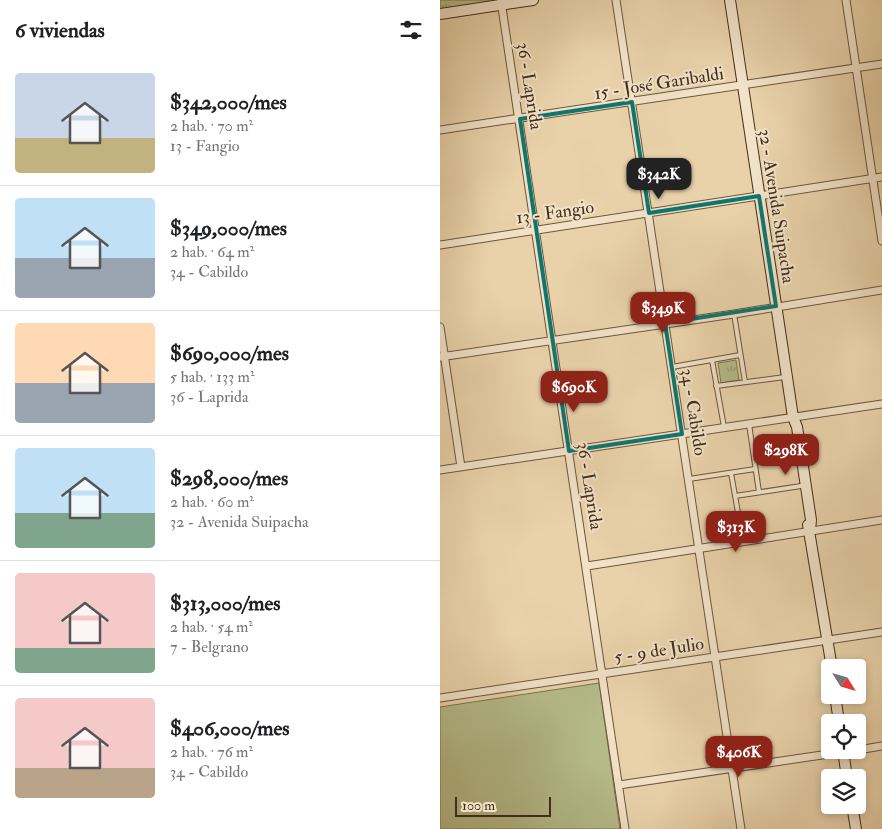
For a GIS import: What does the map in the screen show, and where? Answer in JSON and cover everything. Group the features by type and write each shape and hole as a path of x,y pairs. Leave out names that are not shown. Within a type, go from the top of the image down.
{"street":[{"path":"440,14 501,2 533,0"},
{"name":"34 - Cabildo","path":"616,0 741,829"},
{"name":"32 - Avenida Suipacha","path":"730,0 776,306 797,427 811,520 810,530"},
{"path":"846,0 882,241"},
{"name":"36 - Laprida","path":"501,2 520,118 625,829"},
{"name":"15 - José Garibaldi","path":"440,130 882,64"},
{"name":"13 - Fangio","path":"440,244 882,177"},
{"path":"442,356 734,314 882,290"},
{"path":"440,327 442,356 461,467"},
{"path":"440,470 882,404"},
{"name":"32 - Avenida Suipacha","path":"794,417 792,428 831,659"},
{"path":"586,566 882,520"},
{"name":"5 - 9 de Julio","path":"440,698 882,632"},
{"path":"866,749 882,746"},
{"path":"619,785 821,754"},
{"path":"854,814 856,829"}],"lane":[{"path":"734,314 745,382"},
{"path":"672,367 740,355"},
{"path":"712,360 724,428"},
{"path":"716,386 787,376"},
{"path":"749,424 759,492"},
{"path":"689,480 755,469"},
{"path":"731,473 743,541"},
{"path":"735,496 801,486"}],"highlighted area":[{"path":"632,102 649,213 759,196 776,306 665,323 682,434 569,451 520,119"}],"green space":[{"path":"440,0 490,0 486,4 440,11"},
{"path":"736,360 739,380 721,383 718,363"},
{"path":"599,683 620,829 440,829 440,707"}]}
